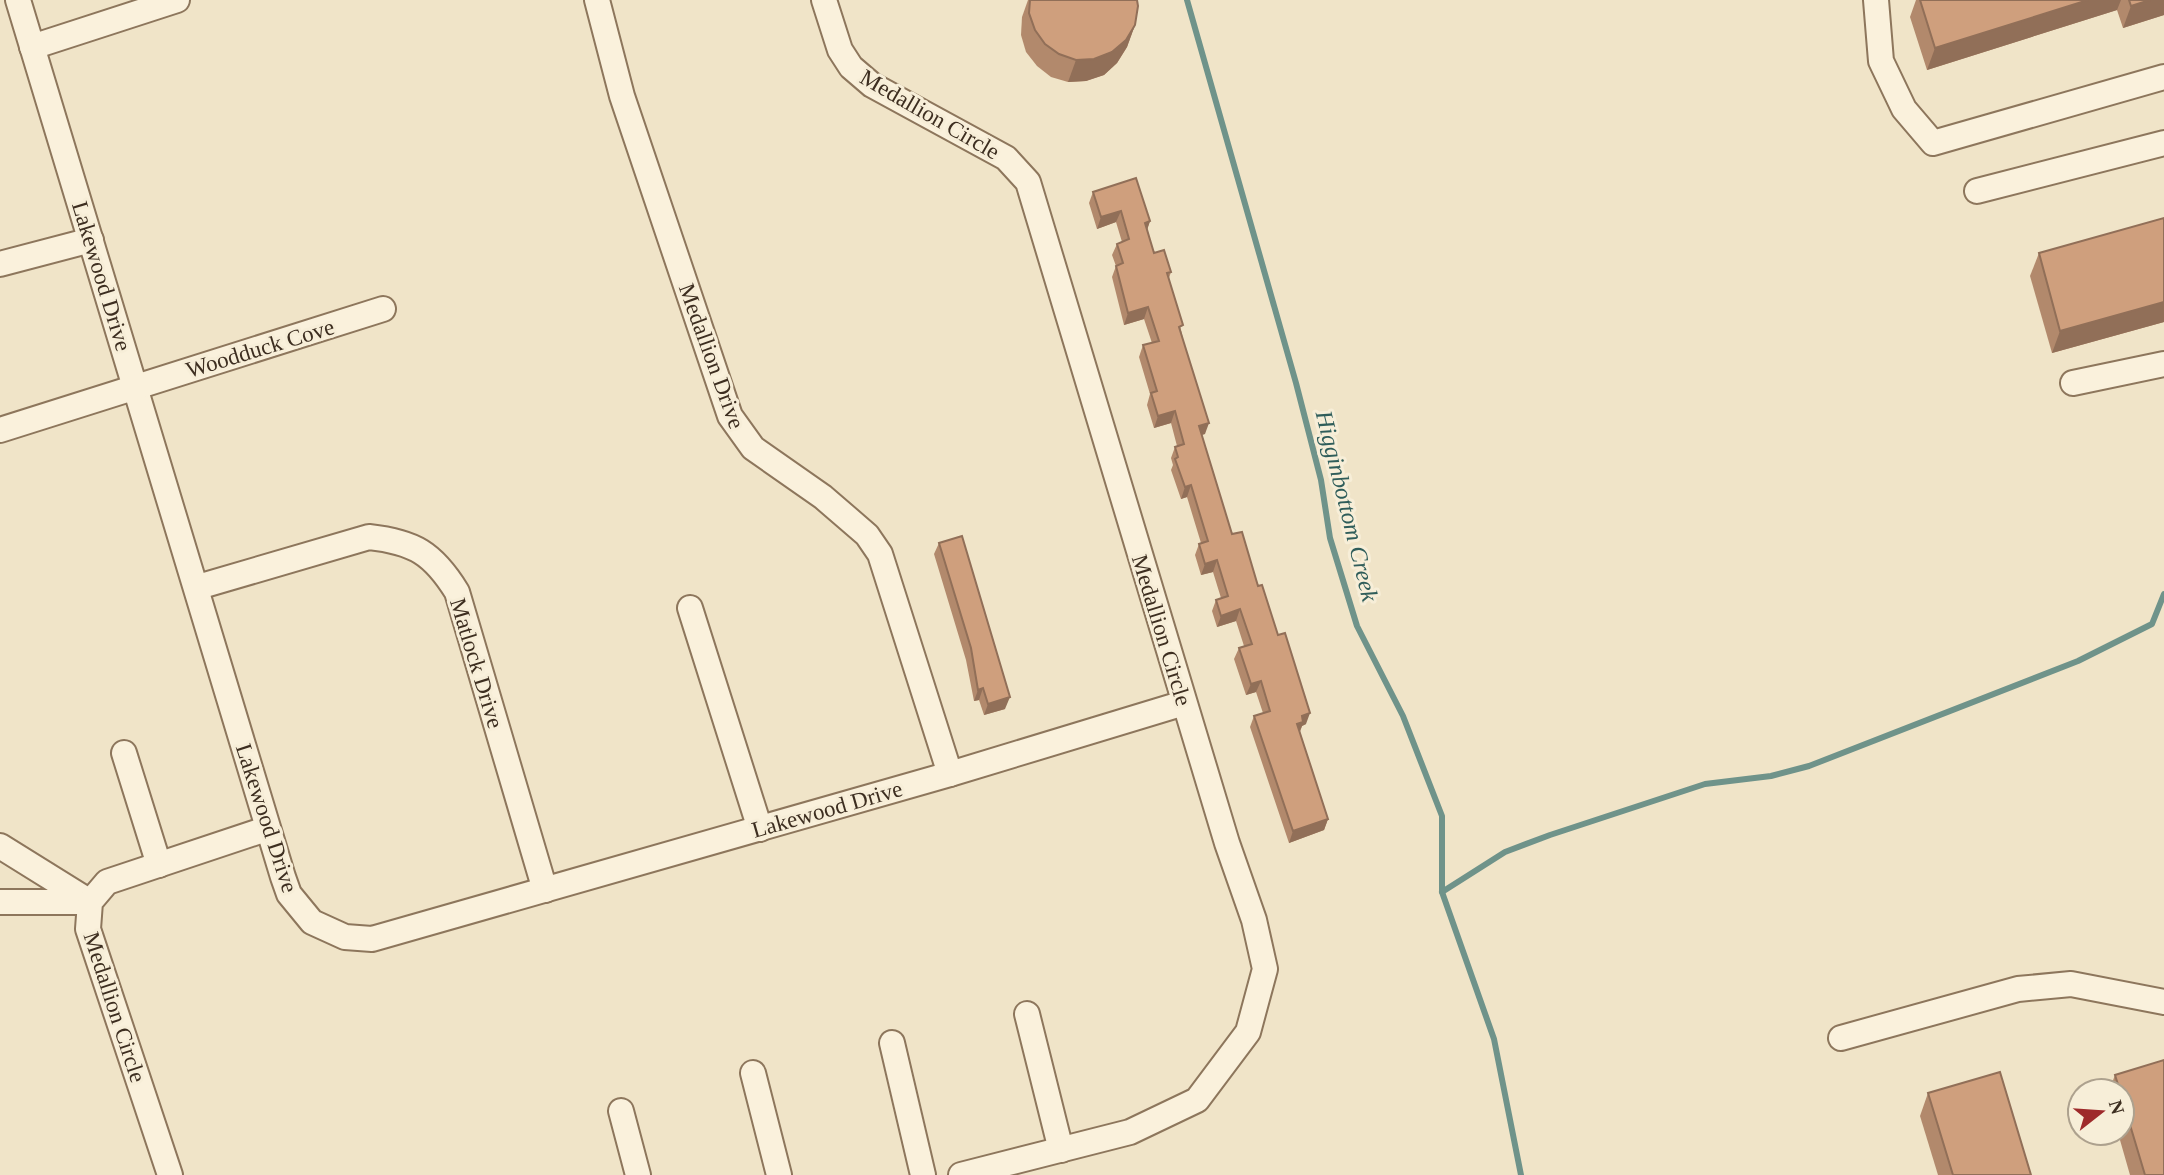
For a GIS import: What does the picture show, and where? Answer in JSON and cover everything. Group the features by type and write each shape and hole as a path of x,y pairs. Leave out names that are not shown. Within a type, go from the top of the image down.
{"street":[{"name":"Lakewood Drive","path":"18,0 198,587 266,829 289,894 313,922 345,937 372,939 950,774 1184,703"},
{"path":"32,47 177,0"},
{"name":"Medallion Drive","path":"597,0 622,96 730,416 753,448 823,497 867,535 880,554 950,774"},
{"name":"Medallion Circle","path":"824,0 840,50 850,67 872,85 1006,158 1028,182 1184,703 1254,920 1265,969 1248,1032 1198,1100 1130,1132 961,1175"},
{"path":"1876,0 1881,61 1904,109 1933,144 2164,77"},
{"path":"1977,191 2164,143"},
{"path":"0,264 91,240"},
{"name":"Woodduck Cove","path":"0,430 383,309"},
{"path":"2073,383 2164,364"},
{"name":"Matlock Drive","path":"198,587 369,537 403,543 424,553 444,572 457,592 545,890"},
{"path":"690,607 760,829"},
{"path":"124,753 159,865"},
{"name":"Medallion Circle","path":"170,1175 88,929 90,902 107,882 266,829"},
{"path":"0,846 90,902"},
{"path":"0,902 90,902"},
{"path":"1841,1038 2018,989 2071,984 2164,1002"},
{"path":"1027,1014 1061,1150"},
{"path":"892,1043 923,1175"},
{"path":"752,1073 779,1175"},
{"path":"621,1111 638,1175"}],"building":[{"path":"1030,0 1137,0 1138,6 1135,25 1126,40 1112,52 1094,59 1076,60 1059,54 1045,44 1035,30 1029,13"},
{"path":"1920,0 2088,0 1935,48"},
{"path":"2129,0 2150,0 2131,6"},
{"path":"1136,178 1150,221 1145,223 1154,253 1164,250 1171,272 1167,273 1183,325 1179,327 1209,423 1199,426 1232,534 1242,532 1258,586 1262,585 1278,635 1285,633 1310,713 1302,716 1303,722 1297,724 1328,819 1293,831 1254,716 1270,711 1261,681 1251,684 1239,648 1252,644 1240,609 1221,616 1216,600 1228,596 1217,560 1205,564 1199,544 1208,541 1191,485 1185,487 1175,459 1178,457 1175,447 1184,444 1175,411 1158,416 1151,393 1157,391 1143,345 1159,341 1148,307 1128,313 1116,266 1123,263 1117,244 1129,239 1121,211 1101,217 1093,192"},
{"path":"2164,218 2164,302 2060,331 2039,253"},
{"path":"962,536 1010,697 988,704 983,688 978,690 971,648 939,543"},
{"path":"2164,1060 2164,1175 2145,1175 2136,1145 2136,1077 2115,1075"},
{"path":"2000,1072 2031,1175 1953,1175 1928,1093"}],"waterway":[{"name":"Higginbottom Creek","path":"1187,0 1296,383 1321,480 1330,538 1357,626 1403,716 1442,816 1442,892 1494,1039 1521,1175"},
{"path":"1442,892 1505,852 1550,835 1705,784 1771,776 1809,766 2078,661 2152,624 2164,594"}]}
